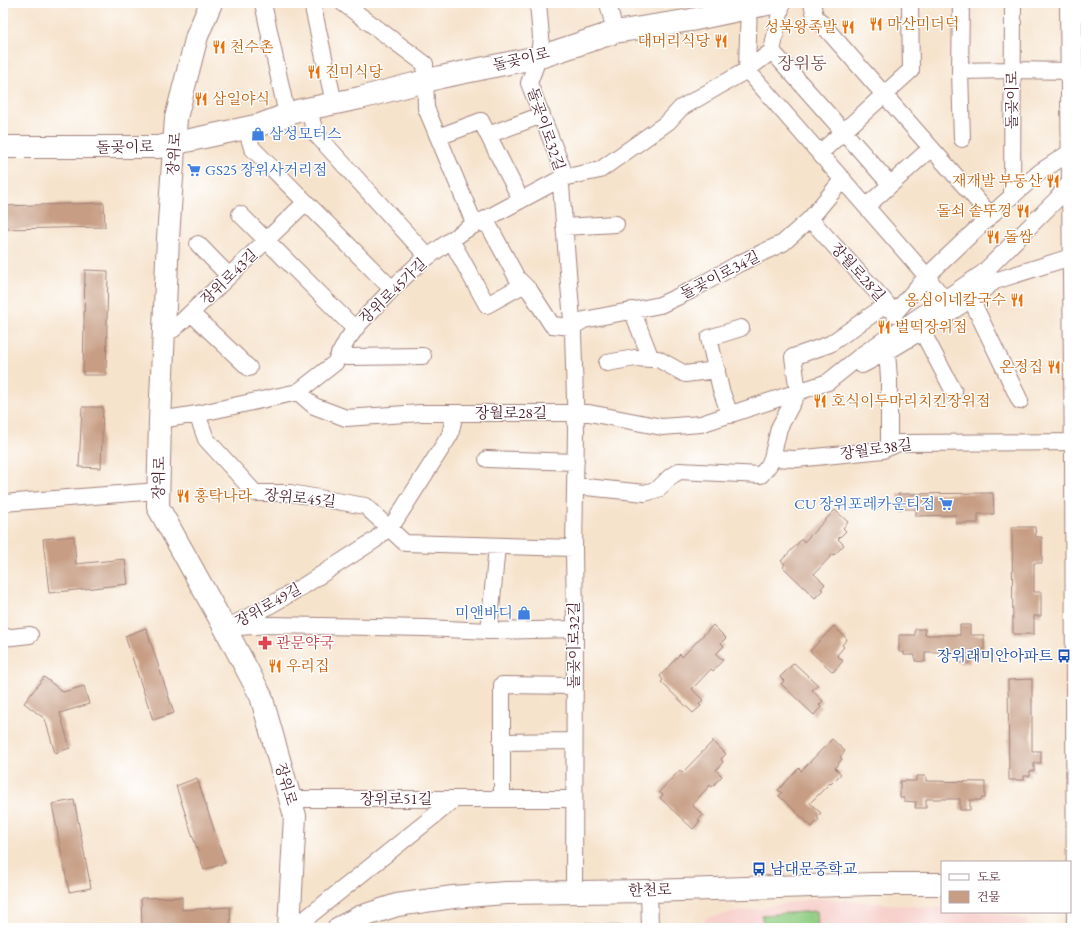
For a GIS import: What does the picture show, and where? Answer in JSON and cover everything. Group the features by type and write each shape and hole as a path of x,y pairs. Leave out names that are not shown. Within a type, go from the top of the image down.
{"street":[{"name":"장위로","path":"211,3 197,36 176,118 168,238 160,420 158,507 261,696 294,816 289,928"},
{"path":"263,3 288,115"},
{"path":"312,3 334,103"},
{"path":"343,3 425,64 426,108 472,218 489,226 517,278 530,292 552,325 572,327"},
{"name":"돌곶이로32길","path":"538,3 541,37 539,56 529,83 563,170 561,186 572,327 576,431 574,548 574,892"},
{"path":"608,3 615,32"},
{"name":"돌곶이로","path":"3,147 158,147 260,125 309,109 539,56 615,32 691,20 748,6 772,3"},
{"path":"562,178 600,170 668,122 681,108 747,70 772,51 782,3"},
{"path":"812,3 814,16 991,216"},
{"path":"820,153 911,70 910,3"},
{"path":"961,3 960,71 962,139"},
{"name":"돌곶이로","path":"1012,197 1013,3"},
{"path":"1071,3 1072,179 1079,213 1074,256 1081,442 1078,928"},
{"path":"748,6 747,70 867,206 944,299"},
{"path":"772,51 842,132 890,184"},
{"path":"960,71 1072,71"},
{"path":"309,109 315,134 428,257"},
{"path":"438,137 542,115"},
{"path":"246,128 252,148 392,289"},
{"path":"485,128 521,200"},
{"path":"867,206 931,148"},
{"path":"576,486 645,493 658,489 670,477 679,471 761,475 769,465 779,428 798,392 793,357 830,344 895,315 926,276 1040,172 1072,151"},
{"name":"장위로45가길","path":"298,392 335,362 355,329 392,289 417,265 467,229 562,178"},
{"name":"돌곶이로34길","path":"572,327 584,320 660,305 738,264 783,243 810,219 843,179"},
{"name":"장월로28길","path":"298,392 314,406 346,418 421,413 590,413 662,426 701,424 828,382 863,354 895,315 944,299 983,273 1057,199 1072,179"},
{"name":"장위로43길","path":"164,333 174,329 191,314 306,202"},
{"name":"장위로43길","path":"240,214 267,240"},
{"name":"장월로28길","path":"810,219 895,315"},
{"path":"564,227 616,224"},
{"name":"장위로45가길","path":"267,240 355,329"},
{"path":"451,240 487,306 523,285"},
{"path":"198,244 229,276"},
{"path":"828,382 888,352 972,299 996,281 1074,256"},
{"path":"972,299 1020,401"},
{"path":"632,310 651,359"},
{"name":"장위로43길","path":"191,314 249,368"},
{"path":"730,415 721,390 709,338 740,328"},
{"path":"922,331 954,392"},
{"path":"888,352 889,446"},
{"path":"340,354 347,357 423,356"},
{"path":"607,363 635,358 658,359 685,374 717,370"},
{"path":"160,420 197,414 298,392"},
{"name":"장위로49길","path":"225,628 260,611 305,585 375,540 395,521 450,435 455,413"},
{"name":"장위로45길","path":"197,414 206,439 255,493 290,493 365,506 387,528"},
{"name":"장월로38길","path":"772,458 796,459 882,450 900,443 1081,442"},
{"path":"488,459 576,462"},
{"path":"3,503 158,491"},
{"path":"387,528 405,544 574,548"},
{"path":"489,631 497,546"},
{"name":"장위로49길","path":"225,628 270,625 425,628 489,631 575,629"},
{"path":"3,638 30,635"},
{"path":"502,799 502,684 574,686"},
{"path":"501,742 574,741"},
{"name":"장위로51길","path":"290,799 574,799"},
{"path":"294,928 455,799"},
{"name":"한천로","path":"339,928 360,917 397,905 454,897 506,893 649,891 872,884 941,884"},
{"path":"649,891 650,928"}],"shaded area":[{"path":"816,898 941,908 941,913 997,913 1026,920 1027,928 706,928 705,918"}],"green space":[{"path":"817,911 818,928 763,928 762,915"},
{"path":"583,923 626,928 574,928 574,924"}],"building":[{"path":"104,203 105,227 3,229 3,206"},
{"path":"85,270 108,271 106,375 83,375"},
{"path":"82,407 103,407 101,468 79,467"},
{"path":"993,493 994,514 978,514 978,523 956,523 956,515 916,516 916,509 898,509 898,494"},
{"path":"835,510 848,522 843,528 846,531 838,539 844,545 814,574 825,584 821,589 823,590 815,598 783,567 785,564 781,561 802,539 804,542"},
{"path":"1012,527 1035,527 1036,537 1042,537 1042,563 1034,563 1034,592 1041,592 1041,616 1034,616 1034,634 1013,634"},
{"path":"74,536 76,564 125,559 128,584 49,593 43,539"},
{"path":"713,625 726,638 721,643 724,646 716,654 723,660 713,671 711,669 692,689 703,700 699,704 701,706 693,713 661,682 663,680 660,676 680,654 682,657"},
{"path":"960,625 970,625 970,635 984,635 984,651 981,651 981,654 970,654 970,663 959,663 959,652 925,652 925,662 915,661 915,655 904,655 904,652 899,652 899,635 915,635 915,629 925,629 925,635 960,635"},
{"path":"834,626 847,639 842,645 844,647 837,655 843,661 833,672 810,651"},
{"path":"146,628 174,713 153,720 125,636"},
{"path":"794,663 818,685 812,690 823,701 819,705 821,707 814,715 781,684 784,681 780,677"},
{"path":"44,677 63,692 84,686 89,704 60,713 70,748 55,753 45,719 24,703"},
{"path":"1032,679 1032,751 1041,751 1041,763 1034,763 1034,771 1030,771 1030,776 1024,776 1024,780 1009,780 1008,680"},
{"path":"832,739 845,751 840,757 842,759 835,768 841,774 810,803 821,813 817,817 819,819 812,827 779,796 782,793 778,790 799,768 801,771"},
{"path":"713,741 726,754 721,759 723,762 716,770 722,776 712,787 710,785 692,805 703,815 693,829 660,798 663,795 659,792 680,770 682,773"},
{"path":"916,776 926,776 926,781 985,782 985,798 981,798 981,800 970,800 970,810 960,810 960,799 926,799 926,808 915,808 916,802 904,801 904,798 900,798 900,781 916,781"},
{"path":"197,778 225,863 204,870 176,786"},
{"path":"74,800 91,888 69,892 52,804"},
{"path":"182,897 182,910 230,907 231,928 142,928 141,898"}],"place":[{"name":"마산미더덕","path":"876,24"},
{"name":"성북왕족발","path":"848,27"},
{"name":"대머리식당","path":"721,41"},
{"name":"천수촌","path":"219,47"},
{"name":"진미식당","path":"314,72"},
{"name":"삼일야식","path":"201,99"},
{"name":"삼성모터스","path":"258,134"},
{"name":"GS25 장위사거리점","path":"194,170"},
{"name":"재개발 부동산","path":"1053,181"},
{"name":"돌쇠 솥뚜껑","path":"1023,211"},
{"name":"돌쌈","path":"993,237"},
{"name":"옹심이네칼국수","path":"1017,300"},
{"name":"벌떡장위점","path":"884,327"},
{"name":"온정집","path":"1054,367"},
{"name":"호식이두마리치킨장위점","path":"820,401"},
{"name":"홍탁나라","path":"183,496"},
{"name":"CU 장위포레카운티점","path":"946,504"},
{"name":"미앤바디","path":"524,613"},
{"name":"관문약국","path":"265,643"},
{"name":"장위래미안아파트","path":"1064,656"},
{"name":"우리집","path":"275,666"},
{"name":"남대문중학교","path":"759,869"}],"district":[{"name":"장위동","path":"802,63"}]}
